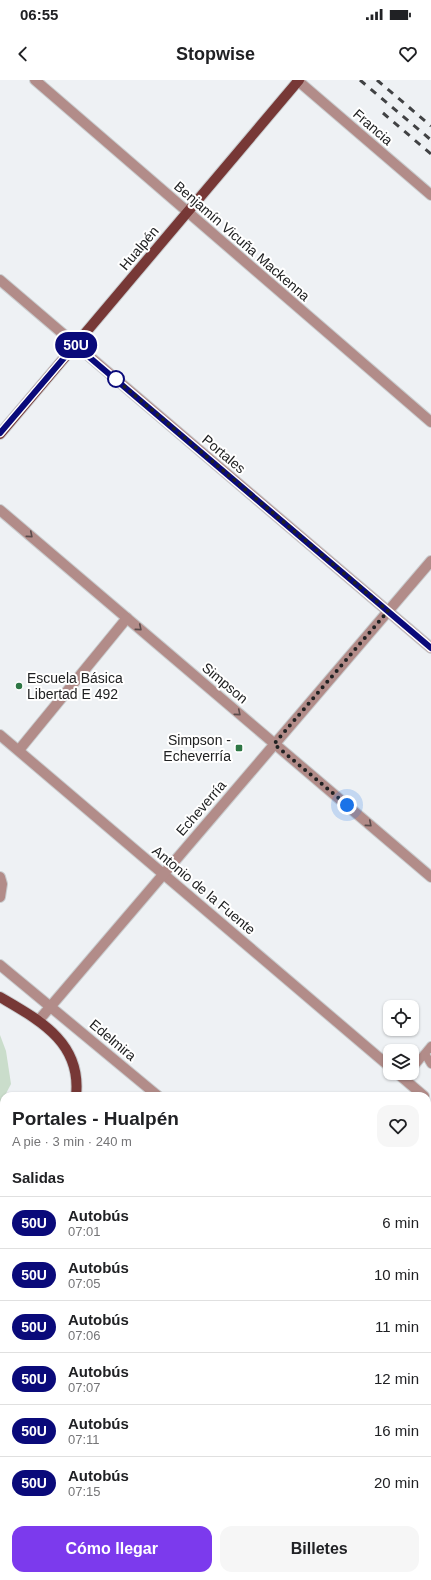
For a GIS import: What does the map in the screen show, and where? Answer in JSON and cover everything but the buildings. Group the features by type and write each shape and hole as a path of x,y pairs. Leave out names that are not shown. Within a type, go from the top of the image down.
{"main road":[{"name":"Hualpén","path":"0,434 298,80"},
{"path":"0,997 39,1020 54,1032 67,1051 76,1077 76,1092"}],"street":[{"name":"Benjamín Vicuña Mackenna","path":"35,80 431,422"},
{"name":"Francia","path":"298,80 431,195"},
{"name":"Portales","path":"0,280 431,648"},
{"name":"Simpson","path":"0,510 431,877"},
{"name":"Echeverría","path":"39,1020 431,561"},
{"path":"18,750 127,618"},
{"name":"Antonio de la Fuente","path":"0,735 383,1061"},
{"path":"0,877 2,884 0,897"},
{"name":"Edelmira","path":"0,965 153,1092"},
{"path":"408,1080 420,1092"}],"lane":[{"path":"419,1061 431,1046"},
{"path":"425,1054 431,1064"}],"green space":[{"path":"0,1035 6,1051 11,1084 7,1092 0,1092"}],"railway":[{"path":"360,80 431,140"},
{"path":"377,80 431,126"},
{"path":"383,113 431,154"}],"bus line":[{"name":"50U","path":"0,433 75,345 431,648"}],"place":[{"name":"Escuela Básica Libertad E 492","path":"19,686"},
{"name":"Simpson - Echeverría","path":"239,748"}],"route":[{"path":"116,379 112,376 388,611 274,744 347,805"}]}
